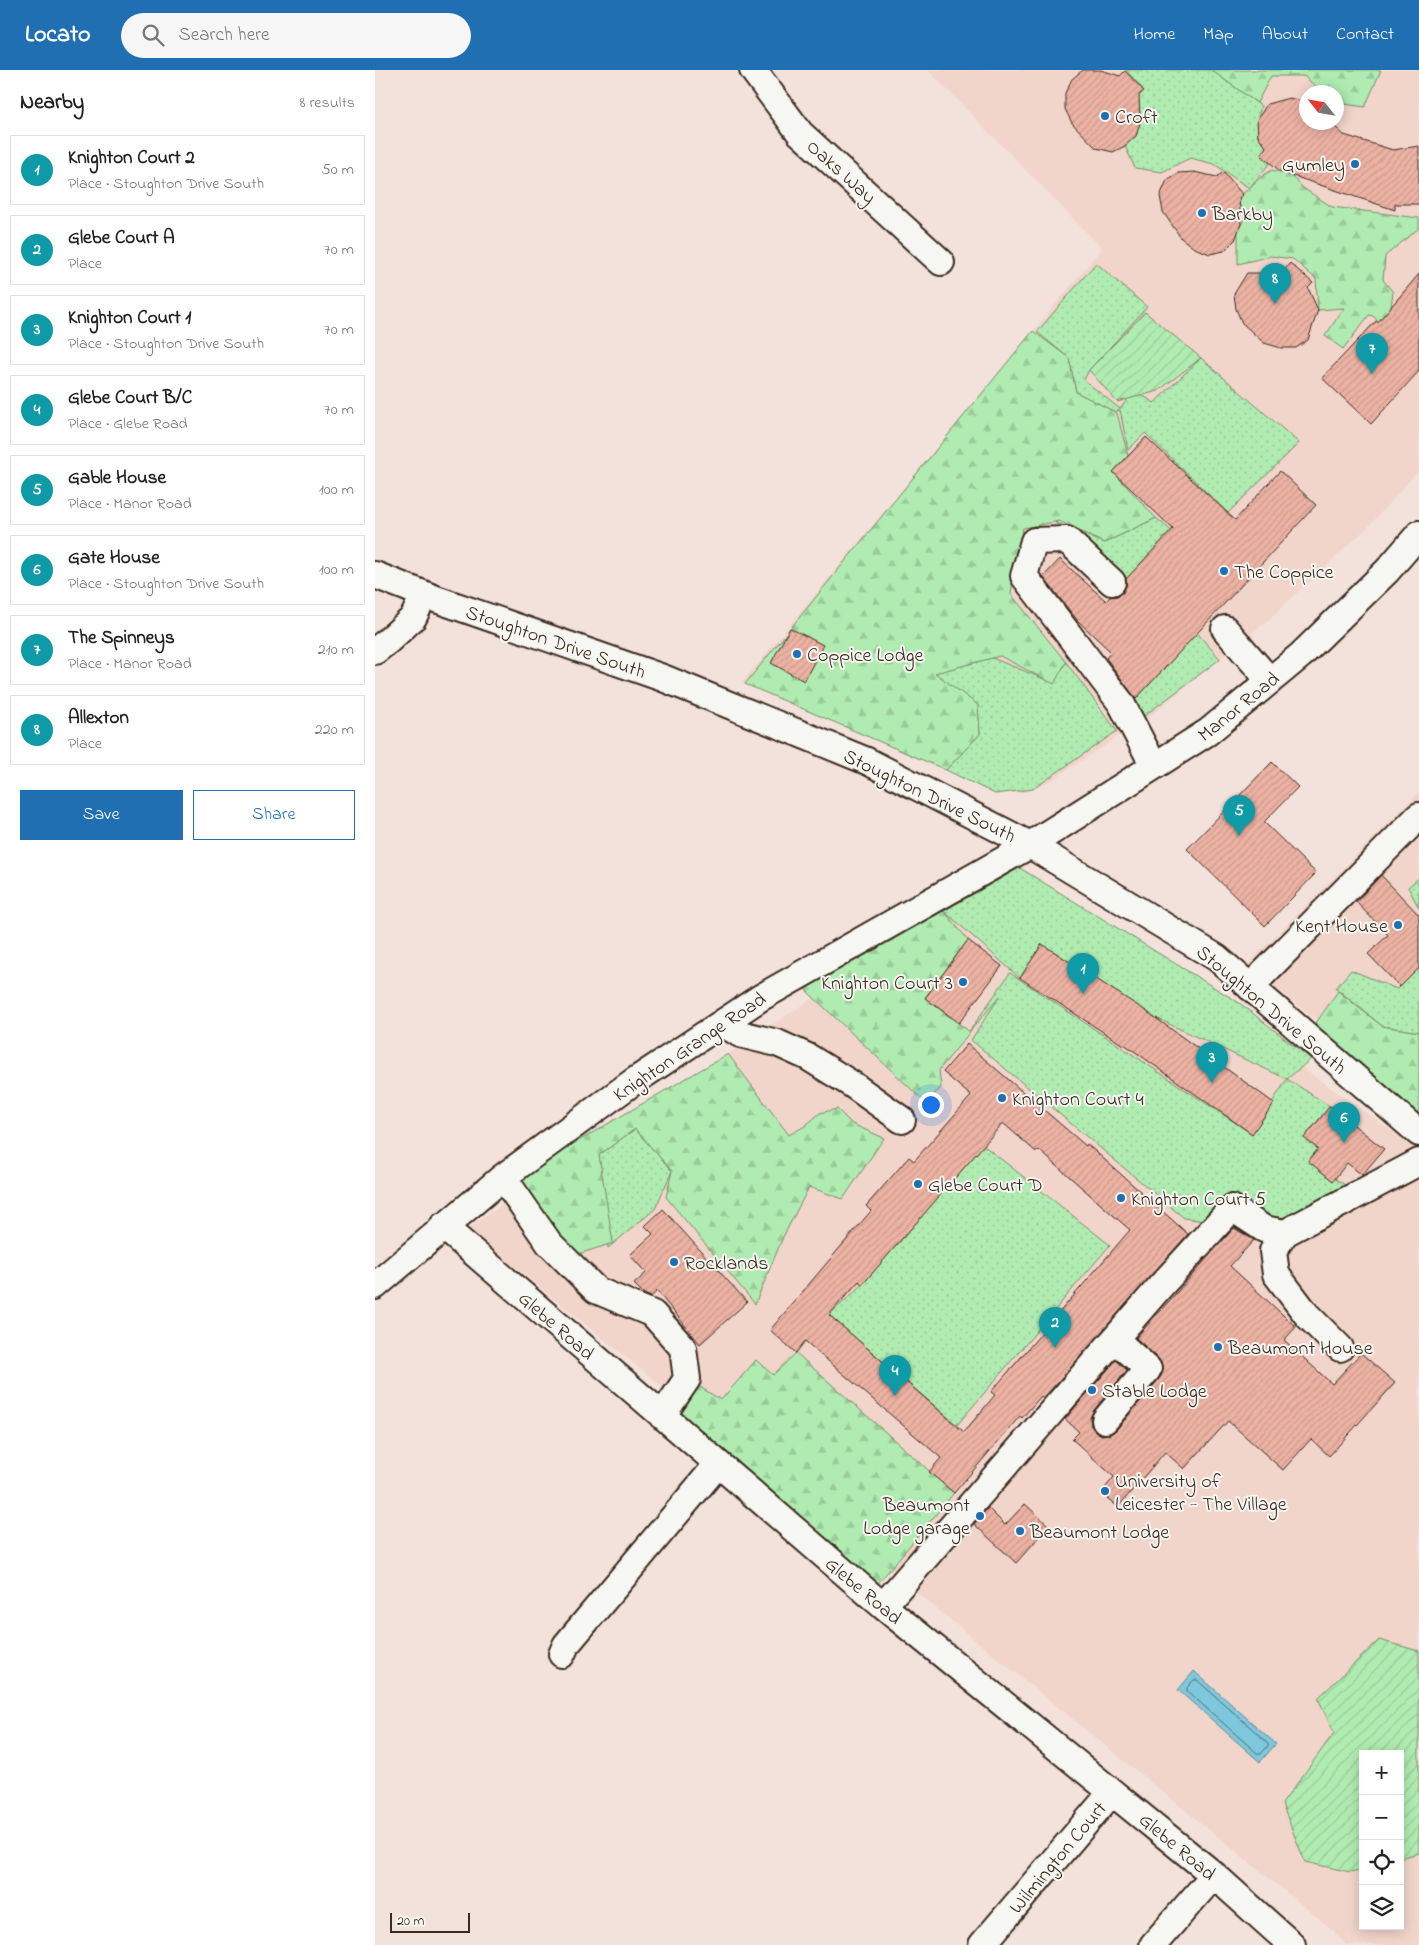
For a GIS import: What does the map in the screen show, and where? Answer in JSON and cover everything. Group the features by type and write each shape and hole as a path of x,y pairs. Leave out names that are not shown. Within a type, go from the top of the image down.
{"street":[{"name":"Oaks Way","path":"753,70 800,133 941,262"},
{"name":"Manor Road","path":"1030,845 1208,732 1301,655 1387,571 1419,534"},
{"path":"1112,582 1067,540 1029,535 1023,576 1121,703 1154,766"},
{"name":"Stoughton Drive South","path":"375,575 424,595 663,678 867,761 1030,845 1217,958 1419,1133"},
{"path":"375,651 413,618 424,595"},
{"path":"1225,628 1270,681"},
{"path":"1250,987 1419,816"},
{"name":"Knighton Grange Road","path":"375,1286 443,1226 503,1177 633,1082 760,998 1030,845"},
{"path":"722,1023 740,1034 777,1043 808,1058 853,1085 902,1120"},
{"path":"1340,1348 1307,1314 1276,1274 1273,1250 1285,1233 1419,1162"},
{"path":"503,1177 549,1243 596,1290 653,1314 683,1348 687,1378 662,1416"},
{"path":"883,1606 1115,1339 1232,1208 1264,1229 1285,1233"},
{"name":"Glebe Road","path":"443,1226 883,1606 1113,1792 1214,1876 1292,1945"},
{"path":"1105,1420 1148,1369 1115,1339"},
{"path":"563,1654 566,1645 718,1464"},
{"name":"Wilmington Court","path":"982,1945 1113,1792"},
{"path":"1153,1945 1214,1876"}],"shaded area":[{"path":"928,70 1419,70 1419,470 1371,524 1269,619 1150,716 1052,780 1026,792 995,794 898,747 742,683 1102,248"},
{"path":"1419,792 1419,1101 1247,965"},
{"name":"University of Leicester - The Village","path":"1015,865 1419,1150 1419,1945 1346,1945 1333,1930 468,1229 534,1182"}],"green space":[{"path":"1126,70 1211,70 1261,106 1258,117 1258,136 1266,147 1261,155 1270,163 1249,188 1214,164 1190,158 1162,172 1135,168 1125,146 1138,130 1140,113 1134,100 1144,91"},
{"path":"1211,70 1381,70 1365,107 1344,104 1344,85 1314,85 1304,76 1271,76 1257,103"},
{"path":"1272,170 1290,174 1303,188 1332,207 1419,218 1419,228 1385,256 1383,280 1393,292 1390,315 1384,328 1373,316 1369,315 1343,349 1325,336 1344,308 1318,310 1316,279 1293,259 1270,256 1238,264 1238,231 1247,213 1235,201 1261,177"},
{"path":"1096,263 1147,307 1089,370 1084,380 1120,409 1135,390 1154,403 1201,358 1299,443 1228,513 1145,433 1128,450 1120,410 1115,412 1076,392 1069,358 1037,332"},
{"path":"1145,312 1201,358 1158,391 1117,402 1089,370"},
{"path":"1033,331 1069,358 1076,392 1117,413 1128,456 1113,472 1156,518 1104,543 1059,521 1023,528 1016,554 1011,594 1066,662 1054,684 1000,656 935,673 978,705 980,734 946,770 745,684"},
{"path":"1156,518 1205,559 1150,554 1121,585 1070,543 1055,522 1104,543"},
{"path":"1197,633 1220,659 1132,725 1123,708"},
{"path":"992,658 1054,683 1066,662 1117,731 1033,789 995,794 946,770 980,734 978,705 934,673"},
{"path":"1015,865 1241,1004 1311,1059 1287,1079 1154,1017 1042,944 1020,978 944,911"},
{"path":"1419,878 1419,908 1408,887"},
{"path":"944,911 968,940 925,998 970,1032 939,1070 941,1088 925,1102 794,979"},
{"path":"1419,968 1419,1032 1382,1026 1336,988 1351,970 1397,989"},
{"path":"1010,973 1252,1134 1287,1079 1330,1106 1305,1138 1318,1149 1308,1161 1359,1194 1285,1233 1184,1218 971,1040 1000,996 966,1036"},
{"path":"1338,991 1382,1026 1419,1032 1419,1134 1307,1036"},
{"path":"728,1054 789,1135 805,1126 820,1113 837,1109 852,1124 884,1138 843,1199 809,1187 783,1237 755,1304 666,1197 672,1171 635,1129 599,1155 613,1243 566,1258 506,1183"},
{"path":"635,1129 672,1171 655,1209 608,1248 599,1155"},
{"path":"983,1145 1110,1245 957,1425 829,1315 862,1285"},
{"path":"796,1353 954,1493 869,1594 662,1416 687,1379 721,1400 756,1360 773,1375"},
{"path":"1379,1640 1419,1651 1419,1853 1404,1857 1404,1750 1359,1750 1359,1870 1350,1872 1305,1862 1282,1804 1334,1733 1318,1698"}],"water":[{"path":"1194,1671 1276,1744 1260,1762 1178,1690"}],"building":[{"name":"Croft","path":"1083,70 1101,70 1120,76 1125,71 1144,91 1139,95 1140,123 1136,136 1125,146 1113,152 1096,148 1072,123 1065,109 1065,93 1072,79"},
{"path":"1289,98 1299,100 1299,130 1339,130 1344,135 1393,150 1419,146 1419,204 1395,204 1395,210 1281,172 1261,155 1266,147 1258,136 1257,120 1267,104"},
{"name":"Barkby","path":"1194,172 1217,177 1223,172 1243,195 1239,198 1241,224 1235,240 1224,251 1210,254 1194,248 1181,238 1163,212 1160,196 1167,180 1178,173"},
{"path":"1290,263 1313,283 1308,288 1318,310 1308,340 1296,348 1281,348 1264,343 1242,323 1236,309 1234,294 1247,273 1281,273"},
{"path":"1419,274 1419,371 1371,424 1322,378 1376,321 1378,322"},
{"name":"The Coppice","path":"1146,437 1235,520 1280,471 1316,505 1136,699 1106,658 1111,652 1078,621 1043,577 1060,559 1106,601 1110,597 1123,593 1126,579 1173,529 1113,472"},
{"name":"Coppice Lodge","path":"790,628 823,645 804,681 771,663"},
{"path":"1272,762 1298,787 1264,822 1316,873 1265,926 1187,849"},
{"name":"Kent House","path":"1381,875 1419,915 1419,968 1400,987 1368,954 1388,935 1356,902"},
{"name":"Knighton Court 3","path":"968,940 1002,966 959,1023 925,998"},
{"path":"1042,944 1146,1011 1274,1103 1252,1134 1124,1044 1020,978"},
{"path":"967,1044 1086,1146 1087,1144 1188,1234 1043,1399 1041,1396 1022,1418 1020,1416 954,1493 929,1472 941,1458 805,1341 796,1353 770,1330 871,1211 866,1206 909,1157 914,1161 971,1096 943,1072","holes":["1003,1123 1036,1152 1039,1150 1130,1230 991,1392 995,1395 964,1432 829,1315 859,1281 862,1285"]},
{"path":"1330,1106 1384,1149 1362,1175 1347,1163 1333,1181 1308,1161 1318,1149 1304,1138"},
{"name":"Rocklands","path":"663,1209 747,1302 700,1344 657,1291 651,1297 644,1294 634,1284 646,1273 630,1255 653,1234 645,1226"},
{"name":"Beaumont House","path":"1234,1228 1254,1240 1230,1266 1296,1327 1284,1340 1332,1384 1361,1353 1395,1383 1329,1456 1311,1439 1283,1470 1228,1421 1184,1469 1165,1452 1118,1507 1101,1493 1114,1477 1072,1439 1079,1432 1065,1419 1116,1360 1127,1370 1094,1410 1090,1418 1091,1426 1102,1435 1110,1434 1116,1430 1163,1372 1158,1358 1136,1338"},
{"name":"Beaumont Lodge","path":"1025,1504 1049,1526 1016,1563 974,1524 988,1508 1005,1525"}],"place":[{"name":"Croft","path":"1105,116"},
{"name":"Gumley","path":"1355,164"},
{"name":"Barkby","path":"1202,213"},
{"name":"Allexton","path":"1275,304"},
{"name":"The Spinneys","path":"1372,374"},
{"name":"The Coppice","path":"1224,571"},
{"name":"Coppice Lodge","path":"797,654"},
{"name":"Gable House","path":"1239,836"},
{"name":"Kent House","path":"1398,925"},
{"name":"Knighton Court 3","path":"963,982"},
{"name":"Knighton Court 2","path":"1083,994"},
{"name":"Knighton Court 1","path":"1212,1083"},
{"name":"Knighton Court 4","path":"1002,1098"},
{"name":"Gate House","path":"1344,1143"},
{"name":"Glebe Court D","path":"918,1184"},
{"name":"Knighton Court 5","path":"1121,1198"},
{"name":"Rocklands","path":"674,1262"},
{"name":"Beaumont House","path":"1218,1347"},
{"name":"Glebe Court A","path":"1055,1348"},
{"name":"Stable Lodge","path":"1092,1390"},
{"name":"Glebe Court B/C","path":"895,1396"},
{"name":"University of Leicester - The Village","path":"1105,1491"},
{"name":"Beaumont Lodge garage","path":"980,1516"},
{"name":"Beaumont Lodge","path":"1020,1531"}]}
